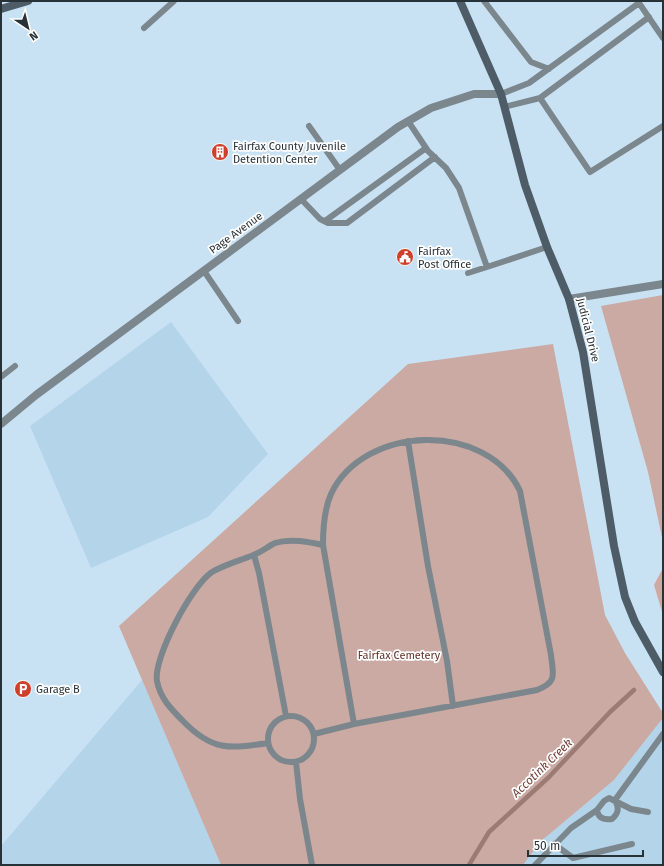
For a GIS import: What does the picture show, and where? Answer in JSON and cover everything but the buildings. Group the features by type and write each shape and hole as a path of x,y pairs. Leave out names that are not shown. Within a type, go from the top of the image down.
{"street":[{"path":"1,9 28,1"},
{"name":"Judicial Drive","path":"460,1 501,94 525,185 547,247 569,298 583,352 614,546 626,597 638,628 663,672"},
{"name":"Page Avenue","path":"1,424 36,394 408,121 431,108 474,94 501,94"},
{"path":"569,298 663,284"}],"lane":[{"path":"144,28 174,1"},
{"path":"484,1 531,62 548,69"},
{"path":"501,94 529,83 639,3 663,38"},
{"path":"504,107 540,98 649,17"},
{"path":"540,98 590,172 663,126"},
{"path":"408,121 426,148 446,168 459,188 487,267"},
{"path":"309,126 340,170"},
{"path":"325,221 426,148"},
{"path":"301,199 317,216 325,221 347,223 435,157"},
{"path":"468,273 547,247"},
{"path":"204,271 238,321"},
{"path":"1,378 15,366"},
{"path":"314,734 354,724 537,690 549,684 554,676 520,491 514,478 492,459 463,445 440,440 408,441 376,450 349,470 336,485 327,505 323,530 323,545 354,724"},
{"path":"408,441 428,566 447,661 453,706"},
{"path":"268,743 246,746 224,746 204,740 169,707 160,693 157,679 158,664 162,650 198,585 211,573 254,555 275,543 282,541 323,545"},
{"path":"254,555 259,573 286,716"},
{"path":"286,716 294,716 307,721 314,734 313,748 309,754 296,762 281,760 275,756 268,743 270,729 280,719 286,716"},
{"path":"615,800 661,741 663,734"},
{"path":"661,741 663,748"},
{"path":"296,762 300,799 312,865"},
{"path":"535,865 571,828 597,810 604,800 610,798 631,809 648,812"},
{"path":"597,810 598,815 601,818 612,819 618,811 615,800"},
{"path":"554,844 573,858 632,844"}],"shaded area":[{"path":"171,322 268,454 208,517 91,568 30,426"},
{"path":"142,680 221,865 1,865 1,846"},
{"path":"663,718 663,865 523,865 540,842 614,780"}],"green space":[{"path":"663,295 663,542 648,472 601,306"},
{"name":"Fairfax Cemetery","path":"553,344 605,615 625,653 663,713 663,718 614,780 540,842 523,865 221,865 119,626 408,364"},
{"path":"663,568 663,615 654,585"}],"waterway":[{"name":"Accotink Creek","path":"469,865 489,832 549,777 610,712 634,690"}],"place":[{"name":"Fairfax County Juvenile Detention Center","path":"220,152"},
{"name":"Fairfax Post Office","path":"405,257"},
{"name":"Garage B","path":"23,689"}]}
